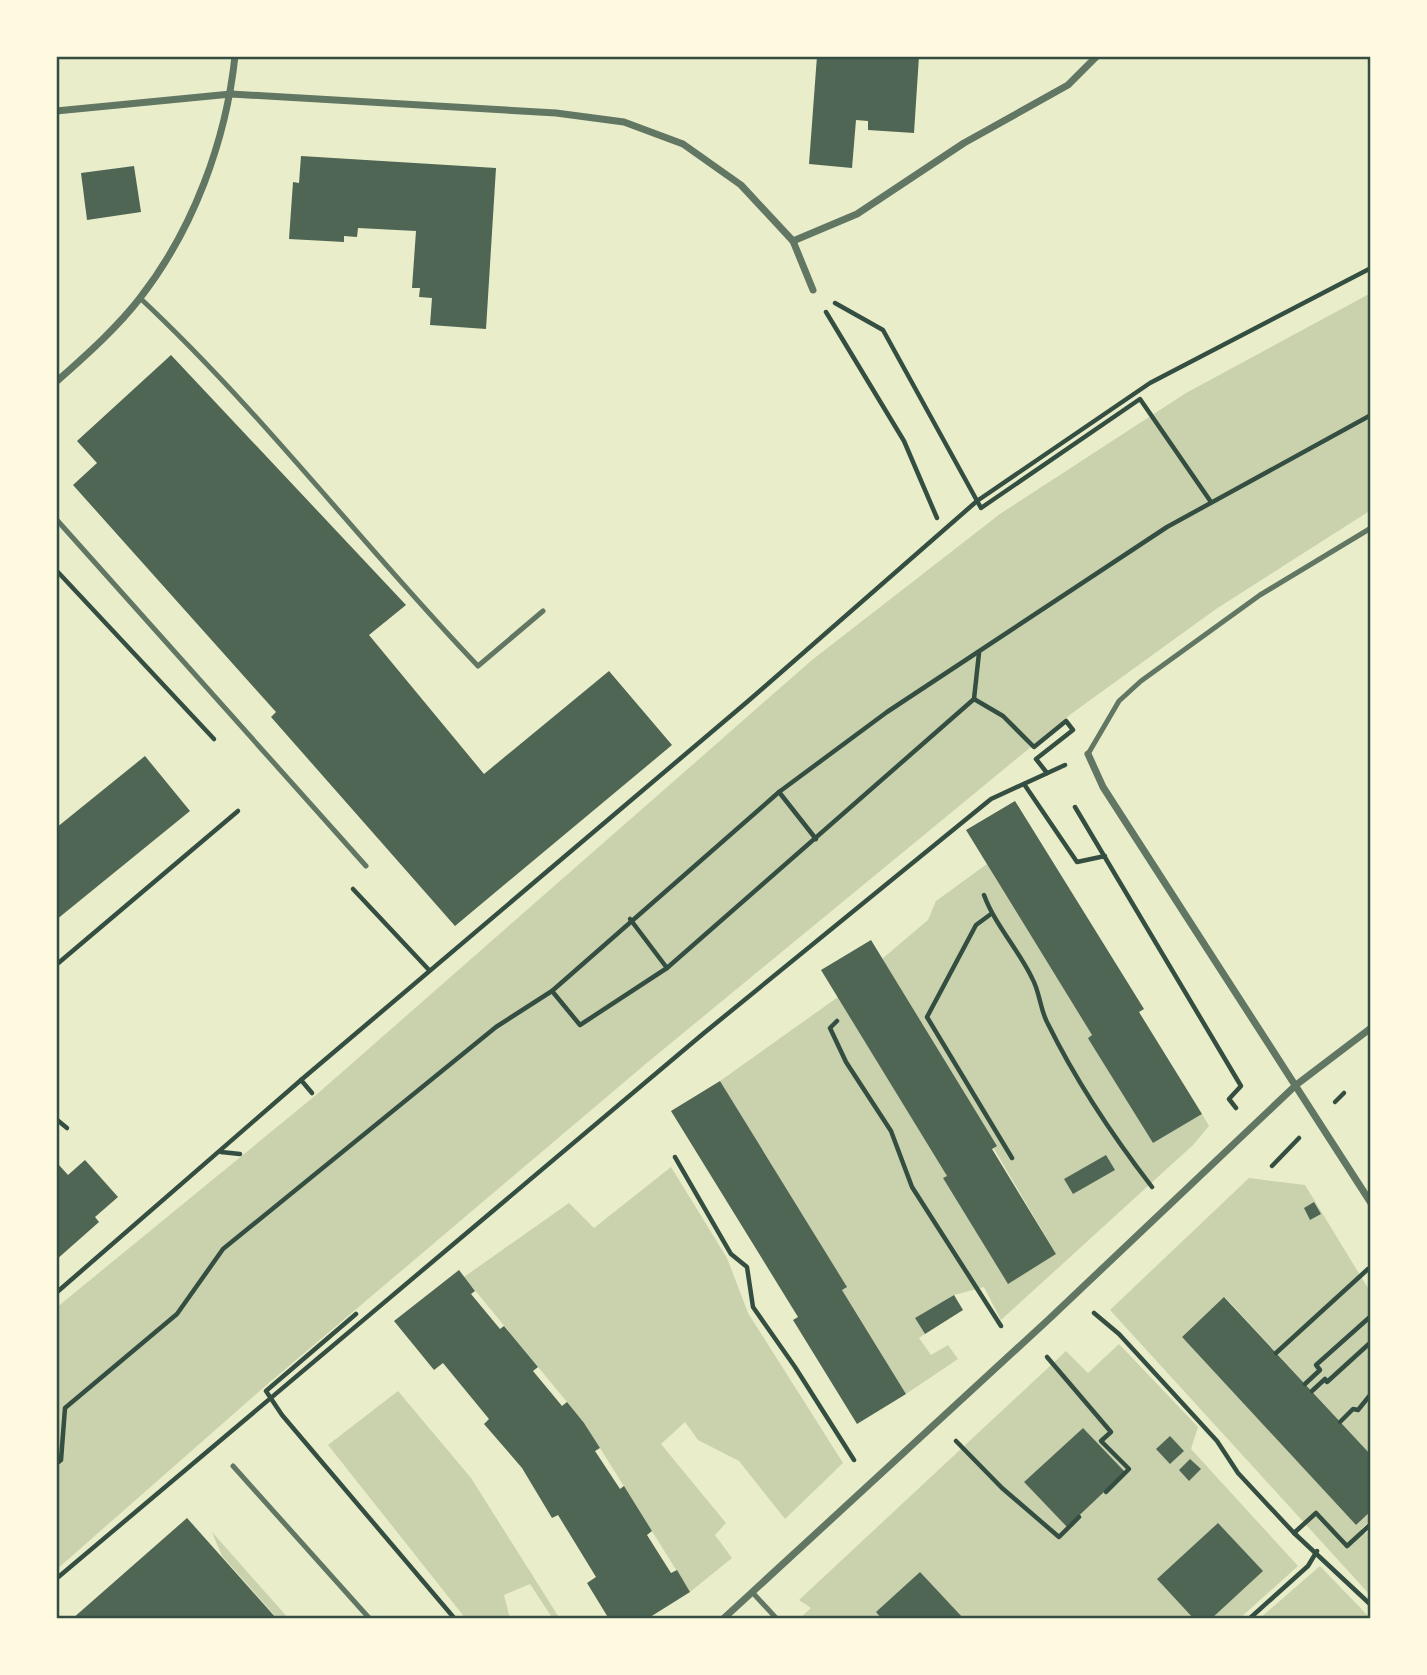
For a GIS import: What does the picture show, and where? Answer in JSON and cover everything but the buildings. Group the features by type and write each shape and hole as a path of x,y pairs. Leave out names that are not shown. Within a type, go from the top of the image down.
{"street":[{"path":"56,382 90,352 140,298 178,237 210,169 231,94 235,56"},
{"path":"793,241 857,214 964,144 1068,85 1097,56"},
{"path":"56,111 231,94 556,113 624,122 683,145 741,185 793,241 813,290"},
{"path":"1088,754 1103,786 1371,1203"},
{"path":"723,1619 1048,1320 1296,1084 1371,1028"}],"lane":[{"path":"140,298 201,356 478,666 543,611"},
{"path":"56,519 366,866"},
{"path":"1088,754 1119,701 1141,681 1260,595 1371,528"},
{"path":"233,1466 370,1619"},
{"path":"751,1592 777,1619"}],"path":[{"path":"56,1293 301,1080 597,831 977,501 1150,383 1371,268"},
{"path":"813,290 883,330 981,508 1140,398 1211,502"},
{"path":"813,290 904,442 937,518"},
{"path":"56,1464 61,1460 65,1408 177,1314 223,1250 496,1027 552,991 630,919 779,792 887,712 979,653 1032,613 1211,502 1371,415"},
{"path":"552,991 580,1025 667,968 974,699 979,653"},
{"path":"974,699 1003,716 1034,747 1066,720 1073,730 1036,759 1047,773"},
{"path":"56,1579 704,1033 991,799 1088,754"},
{"path":"1024,784 1077,862 1104,856"},
{"path":"779,792 816,839"},
{"path":"1075,807 1241,1086 1229,1099 1249,1130"},
{"path":"56,965 239,811"},
{"path":"984,895 991,914 1033,979 1046,1021 1104,1125 1153,1188"},
{"path":"991,914 976,925 927,1017 1012,1158"},
{"path":"630,919 667,968"},
{"path":"837,1021 830,1028 846,1062 891,1131 912,1187 1001,1326"},
{"path":"301,1080 312,1093"},
{"path":"56,1119 67,1128"},
{"path":"220,1152 240,1154"},
{"path":"675,1157 731,1254 747,1267 753,1307 795,1367 853,1460"},
{"path":"1276,1353 1368,1269"},
{"path":"1094,1313 1119,1334 1209,1431 1238,1473 1294,1533 1317,1551 1371,1605"},
{"path":"356,1314 266,1391 455,1619"},
{"path":"1305,1384 1320,1370 1316,1365 1371,1316"},
{"path":"1312,1391 1325,1379 1327,1382 1371,1342"},
{"path":"1047,1357 1111,1432 1101,1441 1129,1469 1106,1492"},
{"path":"1340,1422 1353,1409 1358,1410 1371,1394"},
{"path":"956,1441 1002,1488 1059,1537 1080,1517"},
{"path":"1294,1533 1316,1513 1347,1546 1371,1524"},
{"path":"1250,1619 1308,1566 1317,1551"}],"green space":[{"path":"1371,293 1371,510 1216,609 1071,714 648,1062 263,1388 56,1570 56,1308 316,1095 812,660 1000,514 1186,393"},
{"path":"987,864 1092,1035 1088,1038 1153,1143 1202,1114 1209,1126 1193,1145 1001,1320 984,1287 954,1295 915,1318 925,1334 919,1338 931,1355 948,1345 958,1359 906,1394 842,1290 846,1286 720,1081 838,997 947,1176 944,1179 1008,1283 1056,1254 882,959 928,920 936,901"},
{"path":"671,1167 727,1258 748,1313 843,1463 785,1519 739,1461 698,1440 685,1422 661,1444 726,1523 715,1535 732,1558 690,1592 600,1448 567,1402 464,1277 569,1203 594,1228"},
{"path":"1249,1178 1305,1185 1371,1293 1371,1455 1225,1297 1182,1337 1356,1525 1371,1511 1371,1520 1361,1529 1365,1534 1371,1529 1371,1596 1110,1310"},
{"path":"1119,1344 1198,1427 1191,1449 1298,1566 1239,1619 799,1619 811,1608 799,1600 1066,1351 1088,1373","holes":["1083,1428 1124,1472 1067,1527 1024,1482"]},
{"path":"398,1391 471,1478 560,1619 553,1619 530,1584 504,1595 510,1619 466,1619 328,1445"},
{"path":"212,1532 289,1619 278,1619 222,1556"},
{"path":"1320,1566 1371,1619 1259,1619"}]}
